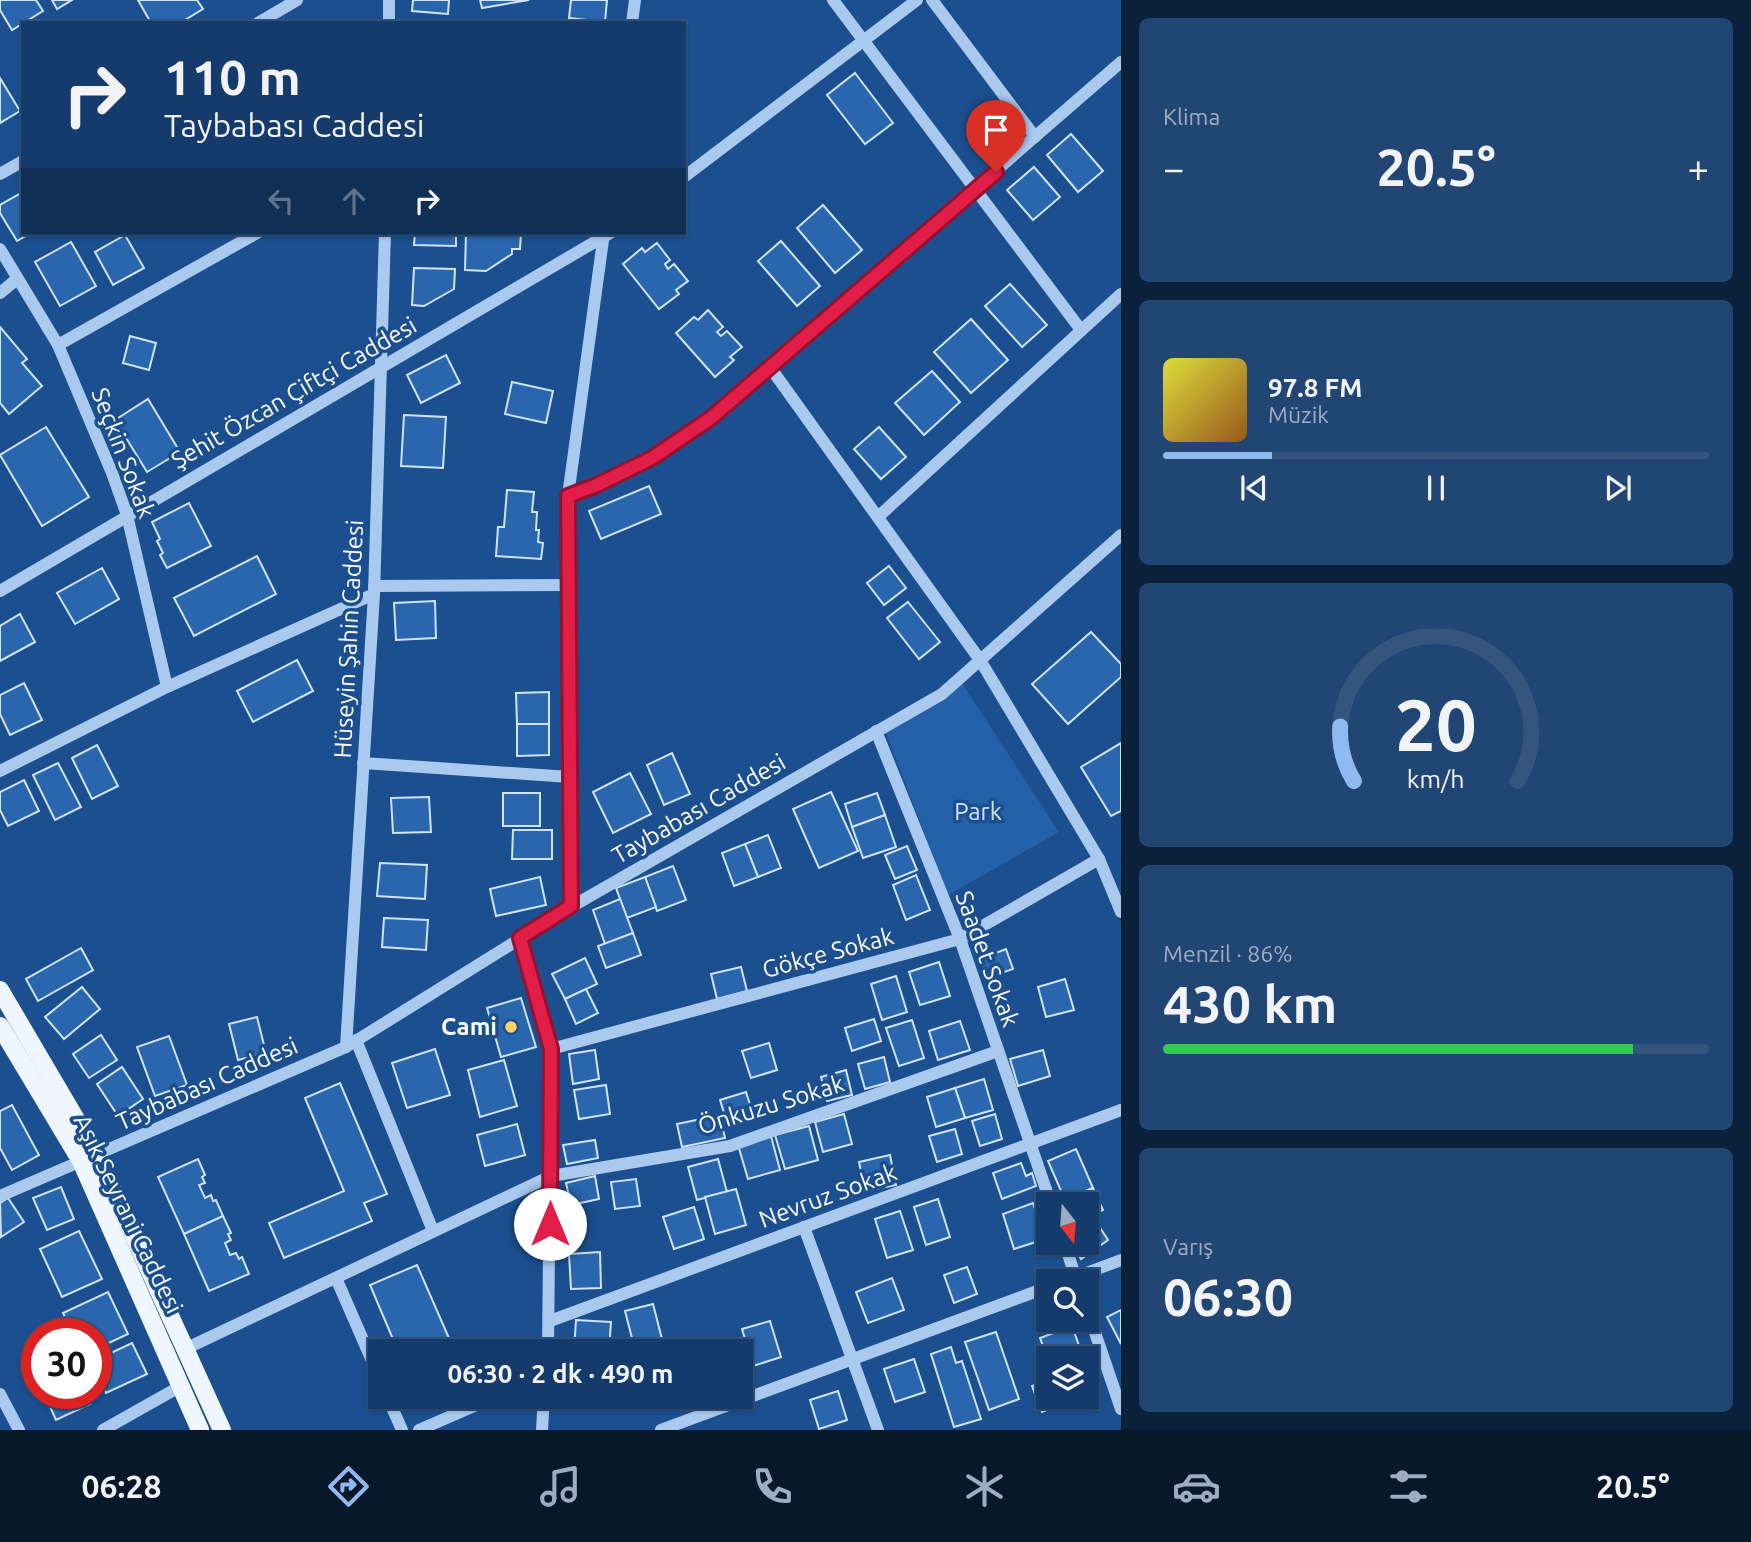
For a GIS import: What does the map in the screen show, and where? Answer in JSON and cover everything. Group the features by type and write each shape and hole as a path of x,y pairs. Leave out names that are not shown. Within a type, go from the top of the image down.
{"main road":[{"path":"0,990 89,1158 185,1349 222,1430"},
{"name":"Aşık Seyrani Caddesi","path":"0,1026 89,1158 200,1430"}],"street":[{"path":"261,21 297,0"},
{"path":"389,0 389,21"},
{"path":"632,21 635,0"},
{"path":"833,0 1082,330"},
{"path":"686,175 917,0"},
{"path":"932,0 1035,137"},
{"path":"568,496 625,472 682,439 711,418 1121,62"},
{"path":"0,174 21,162"},
{"path":"58,345 253,235"},
{"name":"Hüseyin Şahin Caddesi","path":"351,1043 363,763 374,590 385,235"},
{"path":"571,906 568,496 606,235"},
{"name":"Şehit Özcan Çiftçi Caddesi","path":"0,591 606,235"},
{"name":"Seçkin Sokak","path":"0,249 58,345 96,432 127,515 167,687"},
{"path":"0,293 17,279"},
{"path":"878,517 1121,294"},
{"path":"770,367 980,660 1099,859 1121,912"},
{"name":"Taybabası Caddesi","path":"0,1196 351,1043 571,906 942,694 1121,535"},
{"path":"0,771 167,687 374,590 569,585"},
{"name":"Saadet Sokak","path":"876,731 960,939 1047,1192"},
{"path":"363,763 570,777"},
{"name":"Gökçe Sokak","path":"551,1049 960,939 1099,859"},
{"path":"520,938 551,1049 549,1339"},
{"path":"351,1043 433,1231"},
{"name":"Önkuzu Sokak","path":"185,1349 551,1176 730,1146 998,1051"},
{"name":"Nevruz Sokak","path":"550,1321 1121,1110"},
{"path":"804,1227 878,1430"},
{"path":"1099,1269 1121,1260"},
{"path":"336,1278 368,1351"},
{"path":"661,1430 1036,1291"},
{"path":"1095,1332 1121,1409"},
{"path":"103,1430 181,1386"},
{"path":"0,1394 19,1430"},
{"path":"393,1409 402,1430"},
{"path":"419,1430 467,1409"},
{"path":"542,1430 543,1409"}],"green space":[{"name":"Park","path":"960,680 1059,832 948,895 885,730"}],"building":[{"path":"0,0 36,0 43,11 27,21 21,21 21,24 12,30 0,10"},
{"path":"52,0 72,0 57,9"},
{"path":"138,0 197,0 203,9 183,21 150,21"},
{"path":"413,0 449,0 448,14 412,11"},
{"path":"480,0 529,0 482,8"},
{"path":"571,0 607,0 605,21 569,18"},
{"path":"855,73 893,123 865,144 827,95"},
{"path":"0,78 20,111 0,123"},
{"path":"1071,134 1103,171 1078,192 1047,155"},
{"path":"1034,167 1060,197 1033,220 1007,190"},
{"path":"21,193 21,235 28,235 17,241 0,213 0,205"},
{"path":"823,205 862,250 835,273 797,228"},
{"path":"125,235 144,268 113,285 95,252"},
{"path":"415,235 456,235 456,246 414,245"},
{"path":"466,235 521,235 520,249 512,249 512,254 486,271 465,270"},
{"path":"781,241 820,286 797,306 758,261"},
{"path":"71,242 96,286 60,306 35,262"},
{"path":"657,243 670,260 665,264 668,269 674,264 688,281 676,290 679,294 659,309 623,264 642,248 645,252"},
{"path":"414,268 455,269 454,289 424,306 412,305"},
{"path":"1010,284 1047,325 1022,347 985,306"},
{"path":"708,310 723,327 717,332 721,336 727,331 742,347 730,357 734,360 715,377 676,333 694,317 698,320"},
{"path":"971,319 1008,360 971,393 934,352"},
{"path":"0,327 27,359 22,363 42,386 9,414 0,403"},
{"path":"130,336 156,343 149,370 123,363"},
{"path":"446,355 460,383 421,403 407,375"},
{"path":"932,371 960,402 924,435 895,403"},
{"path":"512,382 553,391 546,423 505,414"},
{"path":"148,399 180,452 147,472 115,420"},
{"path":"404,415 446,417 443,468 401,466"},
{"path":"46,427 89,497 42,526 0,455"},
{"path":"879,427 906,457 881,479 854,449"},
{"path":"649,486 661,514 601,539 589,511"},
{"path":"507,490 534,492 532,512 537,512 538,542 543,543 541,559 496,556 498,527 504,527"},
{"path":"189,503 211,546 167,568 160,555 163,553 157,541 160,539 152,522"},
{"path":"257,556 276,594 194,636 174,598"},
{"path":"889,566 906,588 884,605 867,583"},
{"path":"102,568 119,599 75,624 57,593"},
{"path":"435,601 436,638 396,640 394,603"},
{"path":"908,602 940,642 919,659 887,618"},
{"path":"20,614 35,642 0,661 0,626"},
{"path":"1091,632 1121,664 1121,677 1068,724 1032,684"},
{"path":"297,660 313,691 253,722 237,691"},
{"path":"24,683 42,720 10,735 0,714 0,695"},
{"path":"549,692 549,724 517,724 516,693"},
{"path":"517,724 549,724 549,755 517,756"},
{"path":"1121,743 1121,811 1111,816 1081,767"},
{"path":"97,745 118,786 92,799 72,758"},
{"path":"672,753 690,794 664,805 647,765"},
{"path":"58,763 81,807 55,820 33,775"},
{"path":"630,773 651,814 613,833 593,792"},
{"path":"24,780 39,811 8,826 0,810 0,792"},
{"path":"831,792 858,851 819,868 793,809"},
{"path":"503,793 540,793 540,826 503,826"},
{"path":"877,793 885,815 852,827 845,804"},
{"path":"429,797 431,832 393,833 391,798"},
{"path":"885,815 896,847 863,858 852,827"},
{"path":"513,830 552,830 552,859 512,859"},
{"path":"768,835 781,868 758,877 745,844"},
{"path":"745,844 758,877 734,886 722,853"},
{"path":"907,846 917,870 895,879 885,855"},
{"path":"380,863 427,865 425,899 377,896"},
{"path":"673,866 686,900 657,911 645,877"},
{"path":"916,875 930,910 906,920 893,885"},
{"path":"540,877 546,905 496,916 490,889"},
{"path":"645,877 656,907 627,918 616,888"},
{"path":"620,899 633,933 605,944 593,910"},
{"path":"384,918 428,920 426,950 382,947"},
{"path":"633,933 641,955 606,968 598,946"},
{"path":"81,948 93,970 38,1001 26,979"},
{"path":"1006,949 1013,969 987,978 980,959"},
{"path":"585,958 597,984 565,999 552,974"},
{"path":"939,962 950,996 920,1005 909,972"},
{"path":"741,967 747,991 717,999 711,974"},
{"path":"896,976 907,1012 882,1020 871,984"},
{"path":"1065,979 1074,1010 1046,1017 1038,987"},
{"path":"82,987 100,1009 64,1039 45,1017"},
{"path":"586,989 598,1013 576,1024 565,999"},
{"name":"Cami","path":"521,998 536,1047 501,1057 487,1008"},
{"path":"257,1017 266,1053 238,1060 229,1024"},
{"path":"874,1019 881,1041 852,1051 845,1028"},
{"path":"912,1020 924,1058 899,1066 886,1028"},
{"path":"960,1021 970,1050 938,1060 929,1031"},
{"path":"101,1035 117,1060 89,1078 73,1054"},
{"path":"169,1036 187,1085 155,1096 137,1047"},
{"path":"769,1043 777,1070 751,1078 742,1051"},
{"path":"435,1049 450,1095 407,1108 392,1063"},
{"path":"595,1050 599,1079 573,1084 569,1054"},
{"path":"1043,1050 1050,1076 1018,1086 1010,1059"},
{"path":"884,1057 890,1082 865,1089 858,1064"},
{"path":"504,1060 517,1106 480,1117 468,1070"},
{"path":"122,1067 143,1099 118,1116 97,1084"},
{"path":"846,1070 852,1095 827,1101 821,1077"},
{"path":"984,1079 993,1110 965,1118 955,1088"},
{"path":"340,1083 387,1194 364,1203 372,1221 284,1258 269,1223 344,1191 305,1098"},
{"path":"606,1085 610,1114 579,1119 574,1090"},
{"path":"955,1088 965,1118 936,1127 927,1097"},
{"path":"746,1092 754,1117 728,1126 720,1100"},
{"path":"12,1105 39,1155 12,1170 0,1148 0,1111"},
{"path":"844,1114 852,1144 823,1152 815,1122"},
{"path":"995,1114 1002,1139 980,1146 972,1121"},
{"path":"720,1115 725,1138 682,1147 677,1124"},
{"path":"517,1124 525,1155 485,1166 477,1135"},
{"path":"809,1126 818,1160 785,1169 775,1135"},
{"path":"955,1129 962,1154 937,1162 929,1136"},
{"path":"771,1136 780,1170 748,1179 738,1145"},
{"path":"595,1140 598,1158 567,1164 563,1145"},
{"path":"1076,1149 1093,1188 1084,1192 1062,1192 1048,1161"},
{"path":"890,1155 896,1185 865,1191 859,1162"},
{"path":"198,1159 205,1175 202,1177 205,1183 199,1185 205,1198 211,1195 213,1201 216,1200 223,1216 184,1234 158,1177"},
{"path":"718,1159 727,1192 697,1200 688,1167"},
{"path":"1021,1163 1026,1176 1032,1173 1036,1186 1002,1199 993,1173"},
{"path":"595,1176 599,1199 571,1205 566,1183"},
{"path":"636,1179 640,1206 615,1209 611,1182"},
{"path":"61,1187 74,1219 47,1230 33,1198"},
{"path":"736,1189 746,1225 715,1234 705,1197"},
{"path":"8,1198 24,1222 1,1237 0,1203"},
{"path":"938,1199 950,1237 926,1245 914,1207"},
{"path":"1033,1203 1036,1212 1036,1242 1014,1249 1003,1214"},
{"path":"694,1207 704,1239 674,1249 663,1217"},
{"path":"900,1211 913,1250 887,1258 875,1219"},
{"path":"223,1216 231,1233 228,1234 231,1240 225,1243 230,1255 236,1253 239,1259 242,1257 249,1274 209,1291 184,1234"},
{"path":"1099,1226 1108,1240 1099,1246"},
{"path":"79,1231 102,1279 62,1297 40,1249"},
{"path":"600,1252 601,1288 571,1289 569,1254"},
{"path":"417,1265 449,1339 393,1339 370,1285"},
{"path":"967,1267 977,1294 954,1303 944,1275"},
{"path":"892,1278 904,1310 868,1323 856,1292"},
{"path":"108,1292 128,1334 112,1342 112,1318 65,1318 63,1313"},
{"path":"653,1304 662,1339 632,1339 625,1311"},
{"path":"1121,1310 1121,1344 1107,1317"},
{"path":"576,1320 611,1322 610,1339 575,1339"},
{"path":"770,1321 781,1357 753,1366 753,1339 745,1339 742,1329"},
{"path":"996,1332 1019,1399 989,1410 965,1342"},
{"path":"1056,1332 1074,1332 1079,1346 1043,1346 1040,1338"},
{"path":"132,1343 147,1374 112,1390 112,1352"},
{"path":"951,1347 956,1363 962,1361 981,1419 954,1427 931,1354"},
{"path":"914,1359 925,1392 895,1402 884,1369"},
{"path":"838,1391 847,1420 819,1429 810,1400"},
{"path":"51,1409 79,1409 56,1420"}],"place":[{"name":"Cami","path":"511,1027"}],"route":[{"path":"550,1224 551,1049 520,938 571,906 568,496 652,458 711,418 996,172"}]}
